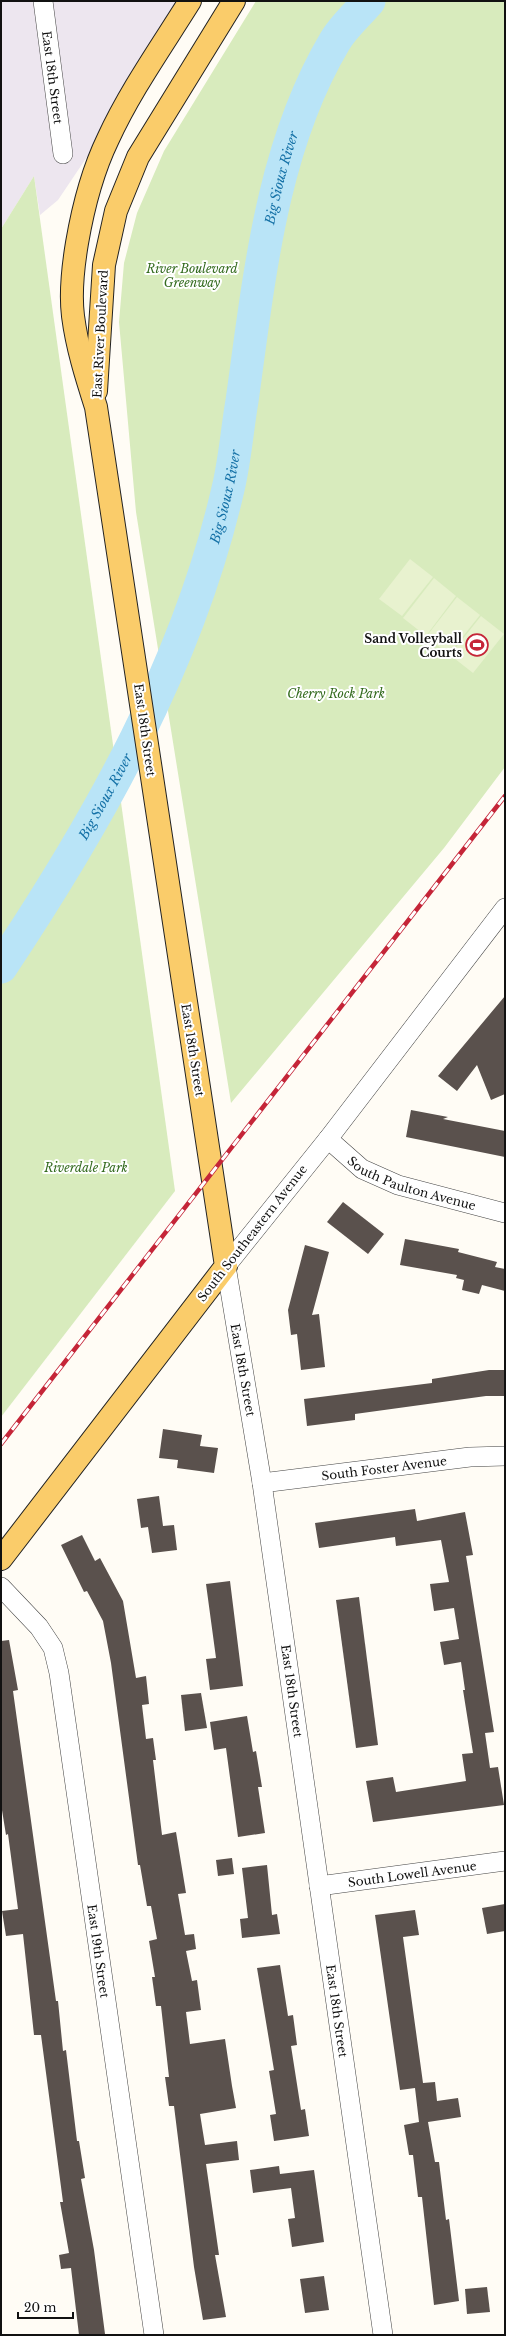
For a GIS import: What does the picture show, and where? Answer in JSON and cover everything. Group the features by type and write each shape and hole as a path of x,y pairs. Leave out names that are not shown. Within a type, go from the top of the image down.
{"main road":[{"name":"East River Boulevard","path":"96,407 79,354 73,315 72,287 80,224 97,165 108,139 123,109 190,1"},
{"name":"East River Boulevard","path":"96,407 103,272 116,211 138,157 234,1"},
{"name":"East 18th Street","path":"96,407 226,1266"},
{"name":"South Southeastern Avenue","path":"1,1559 226,1266"}],"street":[{"name":"East 18th Street","path":"43,1 63,154"},
{"name":"South Southeastern Avenue","path":"226,1266 328,1139 505,908"},
{"name":"South Paulton Avenue","path":"328,1139 362,1169 398,1185 505,1213"},
{"name":"East 18th Street","path":"226,1266 262,1483 384,2335"},
{"name":"South Foster Avenue","path":"262,1483 470,1457 505,1456"},
{"name":"East 19th Street","path":"1,1587 42,1632 53,1648 59,1673 154,2335"},
{"name":"South Lowell Avenue","path":"319,1886 505,1860"}],"shaded area":[{"path":"1,1 182,1 99,139 58,200 40,215 34,176 1,229"}],"green space":[{"name":"Cherry Rock Park","path":"256,1 369,1 342,32 373,1 505,1 505,767 444,848 231,1103 136,512 119,322 124,263 137,213 164,151","holes":["307,98 269,230 285,162"]},
{"name":"Riverdale Park","path":"34,176 175,1191 1,1417 1,229"},
{"name":"Sand Volleyball Courts","path":"410,559 433,577 402,616 379,599"},
{"name":"Sand Volleyball Courts","path":"434,578 456,596 426,636 403,618"},
{"name":"Sand Volleyball Courts","path":"457,597 480,615 449,654 426,637"},
{"name":"Sand Volleyball Courts","path":"481,616 504,634 473,673 450,655"}],"building":[{"path":"505,996 505,1094 491,1100 477,1065 457,1091 438,1076"},
{"path":"411,1110 448,1117 443,1119 505,1131 505,1157 406,1137"},
{"path":"343,1202 384,1234 368,1254 327,1222"},
{"path":"405,1239 459,1249 458,1252 497,1262 495,1267 505,1269 505,1291 482,1285 479,1294 462,1290 464,1280 456,1278 457,1275 400,1265"},
{"path":"305,1245 329,1252 312,1315 319,1314 325,1367 301,1370 297,1334 291,1335 288,1310"},
{"path":"489,1370 505,1370 505,1396 486,1396 355,1414 355,1420 307,1426 304,1399 432,1383 432,1379"},
{"path":"163,1429 202,1435 200,1446 218,1448 214,1473 177,1468 178,1460 159,1458"},
{"path":"159,1496 163,1526 174,1525 177,1550 152,1553 148,1527 141,1528 137,1499"},
{"path":"415,1509 417,1521 465,1512 473,1555 466,1556 494,1732 485,1733 490,1768 498,1767 504,1805 373,1822 366,1781 393,1777 396,1792 466,1781 462,1754 473,1753 463,1690 465,1690 461,1662 444,1665 440,1642 459,1639 454,1608 434,1611 430,1584 449,1582 441,1540 396,1546 395,1537 319,1548 315,1523"},
{"path":"82,1535 95,1561 100,1558 123,1601 136,1678 146,1676 149,1704 142,1705 146,1739 153,1738 156,1760 153,1760 162,1835 176,1832 186,1893 178,1894 185,1935 194,1934 196,1949 186,1951 192,1981 197,1980 201,2010 186,2012 190,2044 225,2039 236,2108 200,2114 205,2145 237,2141 239,2160 206,2164 219,2255 215,2255 226,2317 203,2320 194,2267 174,2106 169,2106 165,2077 169,2077 161,2006 156,2006 152,1977 155,1977 149,1941 157,1939 151,1906 147,1906 140,1865 138,1865 111,1663 103,1621 87,1591 84,1592 61,1545"},
{"path":"230,1581 243,1686 210,1690 206,1659 216,1658 206,1584"},
{"path":"359,1597 378,1745 356,1748 336,1600"},
{"path":"9,1640 18,1690 13,1691 56,2001 58,2001 63,2051 66,2050 77,2141 79,2141 85,2178 81,2179 94,2250 105,2334 79,2335 71,2268 61,2269 59,2255 69,2253 60,2202 63,2202 41,2035 34,2035 23,1934 6,1936 2,1911 18,1909 8,1834 6,1835 1,1804 1,1641"},
{"path":"201,1693 207,1728 185,1731 181,1695"},
{"path":"247,1716 253,1752 256,1751 262,1787 258,1787 265,1833 238,1837 226,1748 214,1750 210,1722"},
{"path":"232,1858 234,1874 218,1876 216,1860"},
{"path":"267,1865 272,1915 277,1914 280,1934 242,1938 240,1919 248,1918 242,1868"},
{"path":"505,1904 505,1931 487,1934 482,1908"},
{"path":"415,1910 419,1935 403,1937 423,2083 435,2082 437,2101 458,2098 461,2117 428,2122 435,2162 439,2162 446,2220 449,2219 459,2301 434,2305 422,2197 418,2197 413,2155 409,2155 404,2125 419,2122 415,2088 400,2090 375,1915"},
{"path":"280,1965 288,2016 293,2015 297,2045 291,2046 301,2110 305,2109 309,2136 274,2141 270,2115 276,2114 269,2071 274,2070 257,1968"},
{"path":"279,2166 280,2174 314,2170 324,2242 292,2247 288,2219 295,2218 291,2188 253,2193 250,2170"},
{"path":"324,2276 329,2310 305,2313 300,2279"},
{"path":"487,2287 490,2312 467,2314 465,2289"}],"waterway":[{"name":"Big Sioux River","path":"1,967 72,855 105,797 136,738 164,678 189,616 211,553 228,489 262,262 282,170 296,125 313,82 338,36 369,1"}],"railway":[{"path":"1,1444 505,796"}],"place":[{"name":"Sand Volleyball Courts","path":"477,645"}],"park label":[{"name":"River Boulevard Greenway","path":"192,275"}]}
